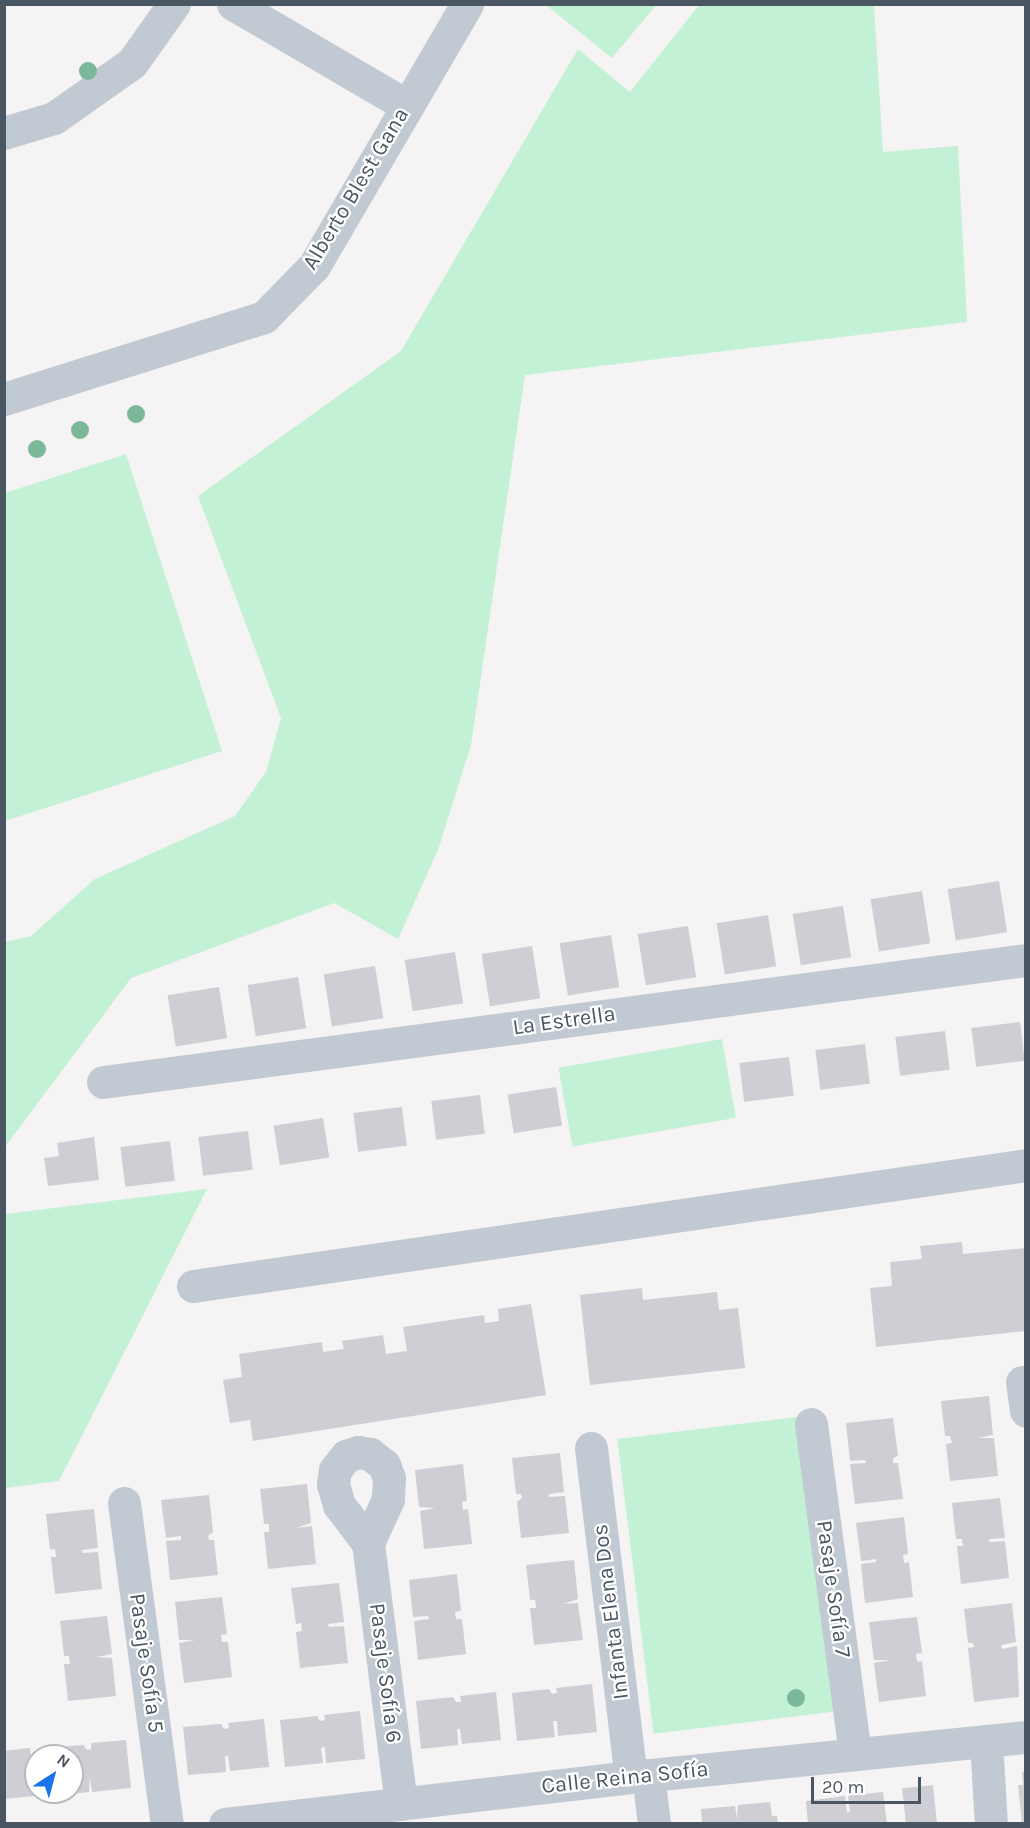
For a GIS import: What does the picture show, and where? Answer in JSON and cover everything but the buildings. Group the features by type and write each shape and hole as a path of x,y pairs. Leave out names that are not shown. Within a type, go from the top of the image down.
{"street":[{"path":"4,132 54,118 132,63 174,4"},
{"path":"232,4 406,105"},
{"name":"Alberto Blest Gana","path":"4,399 264,316 314,266 467,4"},
{"name":"La Estrella","path":"103,1082 1026,960"},
{"path":"193,1286 1026,1165"},
{"name":"Pasaje Sofía 7","path":"811,1424 855,1754"},
{"name":"Infanta Elena Dos","path":"591,1448 639,1776 654,1824"},
{"name":"Pasaje Sofía 5","path":"124,1503 167,1824"},
{"name":"Pasaje Sofía 6","path":"369,1543 401,1804"},
{"name":"Calle Reina Sofía","path":"225,1824 323,1818 401,1804 639,1776 1026,1737"},
{"path":"986,1741 991,1824"}],"green space":[{"path":"700,4 874,5 883,152 958,146 967,322 525,375 471,745 438,850 398,939 334,903 131,978 5,1147 5,942 31,936 95,879 235,816 266,772 281,718 198,496 401,351 578,49 630,92"},
{"path":"546,5 656,5 612,58"},
{"path":"126,454 222,751 5,821 5,493"},
{"path":"722,1039 736,1118 572,1147 559,1068"},
{"path":"207,1189 59,1481 5,1488 5,1214"},
{"path":"797,1417 833,1712 654,1734 617,1439"}]}
